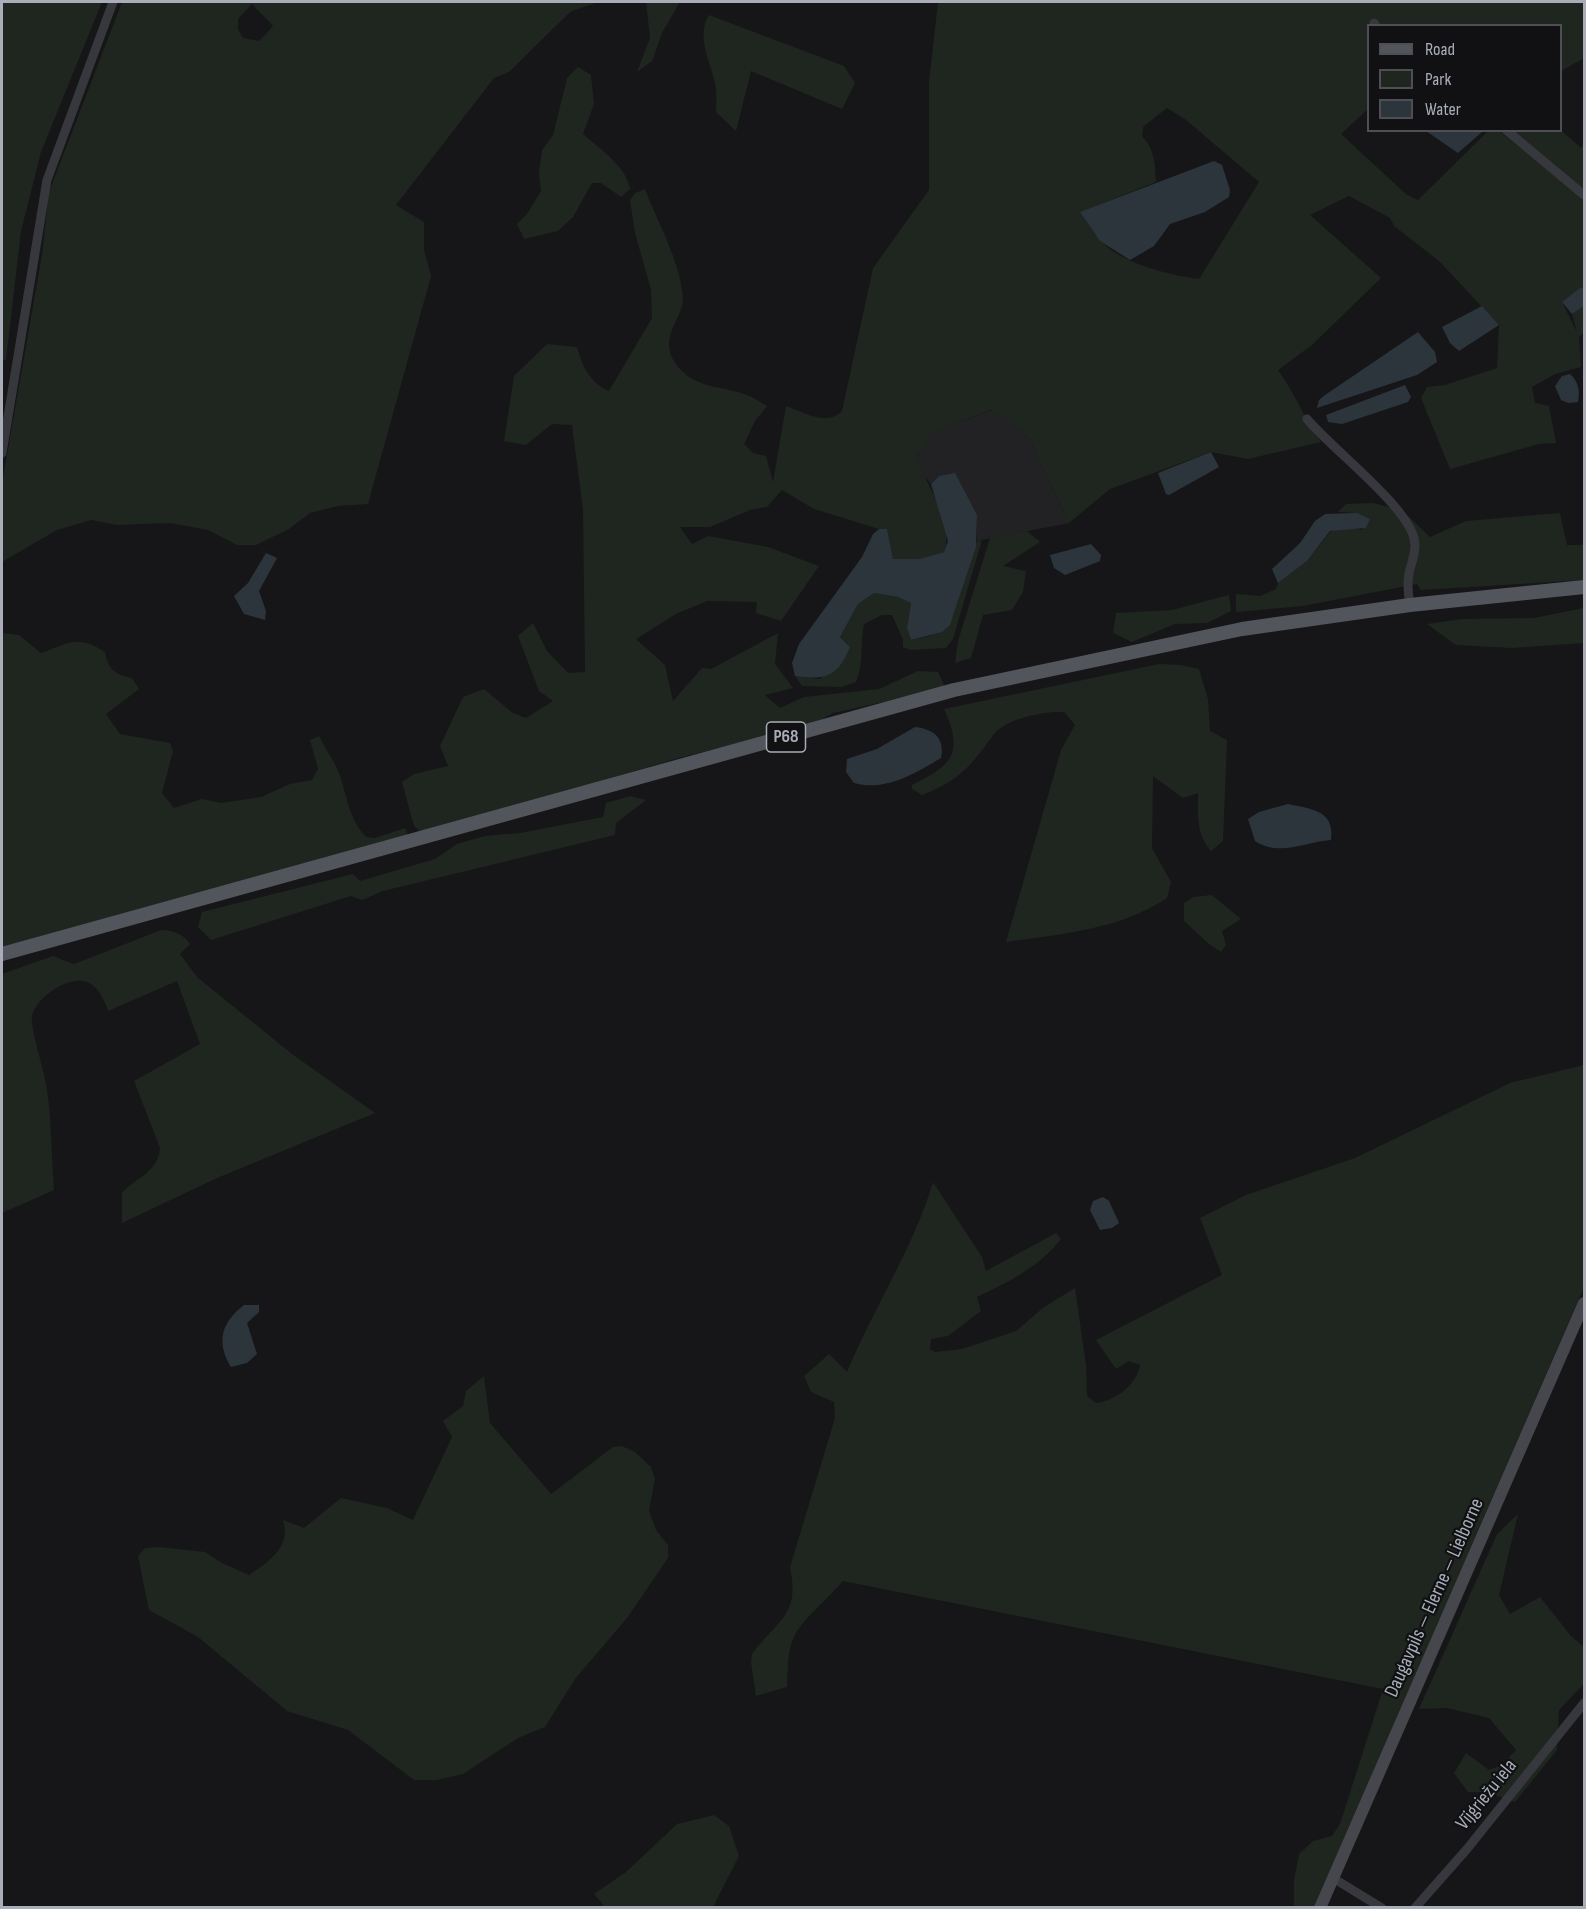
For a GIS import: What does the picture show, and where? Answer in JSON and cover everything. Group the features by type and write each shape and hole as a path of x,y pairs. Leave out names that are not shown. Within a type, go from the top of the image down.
{"main road":[{"name":"P68","path":"2,954 954,690 1242,629 1410,605 1584,587"},
{"name":"Daugavpils — Elerne — Lielborne","path":"1320,1908 1584,1303"}],"street":[{"path":"2,453 47,180 113,2"},
{"path":"1508,132 1584,195"},
{"path":"1307,419 1319,434 1382,493 1410,528 1415,552 1408,588 1410,605"},
{"name":"Vījgriežu iela","path":"1414,1908 1467,1849 1584,1703"},
{"path":"1334,1878 1382,1908"}],"shaded area":[{"path":"992,410 1029,438 1069,523 977,541 977,515 939,476 931,484 921,472 917,456 934,431"}],"green space":[{"path":"2,2 102,2 41,152 21,231 6,360 2,360"},
{"path":"122,2 598,2 570,12 509,72 494,78 396,205 424,222 424,250 431,276 368,504 338,506 310,513 289,529 256,545 237,545 208,530 170,523 117,525 91,520 57,530 2,562 2,483 42,255 49,192","holes":["252,4 273,26 259,41 243,38 238,29 238,19"]},
{"path":"646,2 680,2 662,33 652,61 637,72 650,38"},
{"path":"938,2 1584,2 1584,58 1562,70 1562,24 1367,24 1367,110 1341,134 1407,195 1418,200 1487,132 1500,132 1584,199 1584,289 1581,287 1562,302 1577,332 1572,314 1584,306 1584,332 1579,337 1581,367 1555,374 1532,387 1535,403 1549,406 1556,443 1539,444 1450,469 1421,398 1427,387 1445,385 1497,368 1499,325 1439,261 1394,226 1390,218 1349,196 1310,215 1381,278 1312,345 1278,370 1321,442 1248,459 1211,452 1110,489 1069,523 1029,438 991,410 935,431 917,456 943,515 947,540 944,552 919,559 893,559 887,529 879,529 814,509 782,490 767,507 750,510 710,527 680,527 692,544 708,536 768,547 819,566 781,621 756,613 757,602 707,601 676,614 636,639 665,665 673,701 702,668 711,669 778,633 775,664 793,688 765,695 780,708 804,697 879,689 918,671 938,672 944,685 939,690 833,713 811,725 679,758 422,833 414,826 402,782 414,774 448,766 440,746 463,697 484,689 513,713 526,718 553,701 539,691 518,636 533,623 547,651 568,673 585,672 583,510 572,425 552,424 526,445 504,441 514,376 547,344 577,347 588,374 597,384 609,391 652,318 651,290 635,233 630,200 635,193 645,189 678,270 683,298 669,340 673,360 682,371 696,381 739,392 767,406 755,421 744,444 753,453 766,456 773,482 786,406 822,418 836,416 842,411 873,268 929,190 929,82","holes":["1167,108 1186,120 1259,182 1199,279 1159,271 1119,255 1099,239 1081,212 1156,182 1150,147 1142,136 1143,127"]},
{"path":"709,15 844,66 855,83 842,109 751,71 736,131 716,112 716,88 704,42 705,24"},
{"path":"578,67 591,75 594,104 583,134 624,173 630,189 621,197 601,183 592,183 573,217 558,231 524,239 517,224 527,214 541,191 539,173 542,150 553,135 567,78"},
{"path":"1562,131 1581,148 1584,144 1584,190 1511,132"},
{"path":"1373,503 1403,511 1430,537 1466,521 1560,513 1567,545 1584,545 1584,580 1421,590 1417,584 1303,606 1236,612 1236,594 1260,596 1276,589 1278,583 1307,561 1331,531 1350,528 1363,530 1357,513 1338,512 1346,504"},
{"path":"1027,531 1040,542 1003,566 1026,571 1023,592 1012,610 983,615 971,658 955,663 958,641 990,538"},
{"path":"982,540 953,639 946,648 911,650 903,647 903,640 892,615 882,615 864,624 860,668 856,682 841,687 802,686 795,676 820,679 850,647 840,637 858,604 874,593 898,597 911,603 907,628 911,640 937,633 947,626 954,614 977,541"},
{"path":"1229,595 1231,611 1207,623 1175,624 1132,642 1113,633 1116,613 1172,610"},
{"path":"1584,608 1583,643 1512,648 1456,645 1427,624 1462,619 1533,618"},
{"path":"2,633 19,635 41,653 73,642 88,643 105,652 113,670 132,678 139,689 106,714 120,734 170,743 173,751 162,793 174,808 202,799 221,803 261,797 290,784 312,780 318,769 310,740 319,736 339,773 352,815 366,837 375,838 405,828 408,835 2,948"},
{"path":"1159,664 1199,669 1208,699 1210,731 1227,740 1223,841 1211,851 1206,844 1200,831 1198,793 1183,798 1153,776 1152,848 1171,882 1167,898 1149,909 1109,924 1068,933 1006,942 1061,750 1075,725 1064,712 1037,714 1009,723 995,733 972,763 957,776 922,795 912,789 912,785 937,771 951,756 953,737 944,709"},
{"path":"630,796 646,800 616,823 615,835 383,891 362,900 351,896 211,940 198,927 202,912 353,874 360,881 435,859 457,844 485,836 520,833 603,817 606,803"},
{"path":"1212,895 1241,919 1222,931 1226,945 1221,952 1184,921 1184,903 1193,897"},
{"path":"161,930 177,933 190,944 180,954 197,977 292,1054 375,1113 217,1178 122,1223 122,1193 151,1169 160,1148 134,1081 200,1044 177,981 108,1011 98,990 91,984 80,981 71,982 46,995 32,1016 48,1097 54,1190 2,1213 2,974 53,956 74,964"},
{"path":"1584,1065 1584,1287 1314,1907 1294,1907 1294,1881 1299,1854 1313,1841 1332,1836 1340,1824 1383,1689 843,1581 796,1632 790,1650 787,1687 756,1696 752,1654 779,1624 789,1607 792,1596 790,1567 835,1418 834,1402 811,1392 804,1376 829,1354 847,1372 915,1231 933,1182 982,1257 986,1271 1056,1233 1061,1239 1033,1266 977,1297 981,1311 948,1336 931,1339 930,1349 935,1352 962,1349 1016,1331 1044,1307 1075,1288 1086,1365 1087,1396 1096,1403 1103,1402 1124,1391 1130,1385 1140,1365 1129,1361 1116,1369 1096,1340 1222,1275 1200,1218 1246,1195 1355,1158 1510,1083"},
{"path":"484,1376 490,1423 551,1494 613,1447 622,1446 635,1452 651,1467 655,1479 649,1511 656,1530 668,1545 668,1558 627,1618 575,1679 545,1727 518,1738 463,1774 437,1780 414,1780 348,1730 287,1711 198,1637 149,1610 138,1556 145,1548 159,1547 205,1552 222,1563 249,1575 271,1559 281,1546 285,1530 283,1520 304,1528 341,1498 387,1508 413,1520 452,1437 443,1421 463,1406 466,1391"},
{"path":"1518,1514 1499,1595 1510,1614 1540,1597 1571,1636 1584,1647 1584,1684 1559,1710 1557,1750 1515,1802 1486,1792 1468,1792 1454,1773 1466,1753 1489,1770 1502,1765 1516,1750 1489,1718 1447,1708 1419,1709 1497,1534"},
{"path":"714,1815 729,1826 739,1856 713,1907 605,1907 594,1894 626,1872 677,1824"}],"water":[{"path":"1427,132 1482,132 1458,153"},
{"path":"1214,161 1222,165 1230,190 1229,197 1205,212 1170,224 1154,246 1130,260 1100,241 1080,212"},
{"path":"1581,287 1584,289 1584,306 1572,314 1562,302"},
{"path":"1482,306 1499,325 1459,351 1450,343 1442,327"},
{"path":"1418,332 1435,352 1437,362 1417,375 1317,408 1319,400 1325,395"},
{"path":"1570,374 1578,387 1578,402 1568,403 1561,400 1555,386 1562,376"},
{"path":"1405,385 1411,397 1408,402 1342,424 1328,422 1326,415"},
{"path":"1211,452 1219,467 1169,495 1166,494 1158,473"},
{"path":"955,473 977,515 976,547 950,625 942,632 911,640 907,628 911,603 898,597 874,593 858,604 840,637 850,647 835,671 829,675 814,678 795,676 792,663 799,644 862,557 873,534 879,529 887,529 893,559 919,559 944,552 948,541 931,484 939,476"},
{"path":"1357,513 1370,519 1366,528 1330,531 1307,561 1278,583 1272,569 1300,543 1315,521 1325,514"},
{"path":"1091,544 1101,555 1100,561 1065,575 1054,568 1050,555"},
{"path":"266,553 277,558 259,591 266,611 265,620 244,614 234,596 248,583"},
{"path":"915,727 933,732 937,736 941,745 941,758 900,780 877,785 854,783 846,772 847,759 877,749"},
{"path":"1288,804 1313,810 1325,817 1329,822 1331,840 1283,848 1264,846 1255,841 1248,819 1259,812"},
{"path":"1103,1197 1109,1201 1119,1223 1112,1228 1100,1230 1090,1210 1093,1201"},
{"path":"244,1305 259,1305 259,1312 247,1323 257,1354 247,1363 231,1367 223,1349 223,1333 230,1319"}]}
